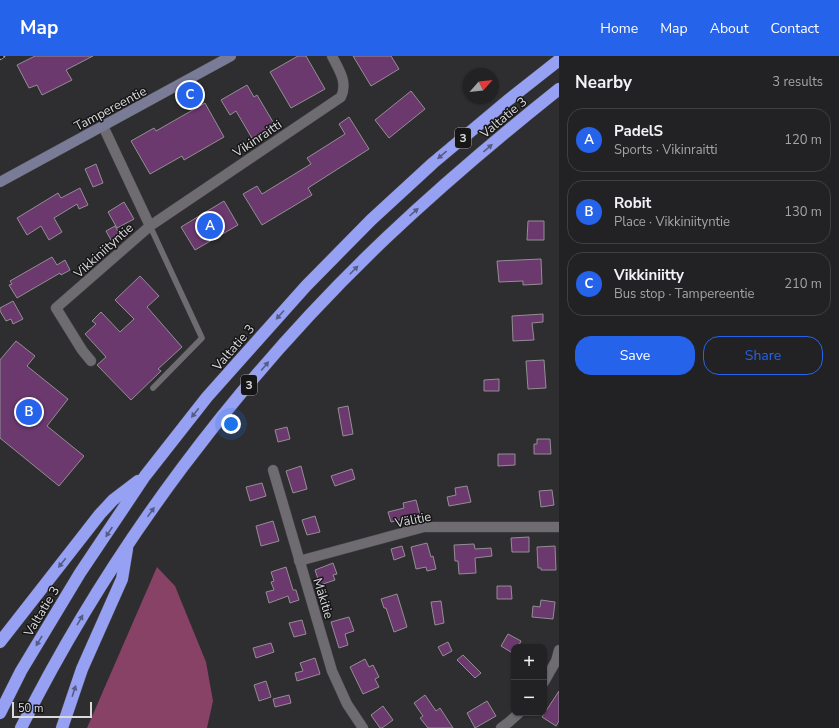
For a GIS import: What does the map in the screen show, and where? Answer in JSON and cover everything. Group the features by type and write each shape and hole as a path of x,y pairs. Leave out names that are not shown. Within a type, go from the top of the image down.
{"highway":[{"name":"Valtatie 3","path":"0,713 21,671 80,573 145,476 207,397 306,286 366,226 433,163 506,101 559,60"},
{"name":"Valtatie 3","path":"21,728 58,656 99,587 187,462 224,414 321,303 386,238 447,182 559,89"},
{"path":"0,642 100,514 113,500 145,476"},
{"path":"62,728 82,669 122,579 128,544"}],"main road":[{"name":"Tampereentie","path":"0,182 231,56"}],"street":[{"name":"Vikinraitti","path":"150,226 341,97 344,90 344,83 342,74 332,56"},
{"name":"Vikkiniityntie","path":"90,361 56,308 150,226 102,126"},
{"name":"Mäkitie","path":"273,470 332,670 347,704 363,728"},
{"name":"Välitie","path":"299,561 424,527 559,527"},
{"path":"545,680 556,661 559,650"},
{"path":"501,728 515,716"}],"lane":[{"path":"150,226 202,338 153,388"}],"shaded area":[{"path":"157,567 175,586 206,662 213,701 207,728 87,728"}],"building":[{"path":"35,56 93,56 66,70 72,80 42,95 37,85 29,88 17,65"},
{"path":"298,56 306,56 325,89 291,108 270,72"},
{"path":"353,56 391,56 399,69 371,86"},
{"path":"247,85 254,97 257,95 276,127 253,140 236,111 230,115 221,100"},
{"path":"411,91 425,109 389,138 375,120"},
{"path":"205,103 224,137 184,160 182,156 150,174 131,141 154,128 156,131"},
{"path":"349,117 369,149 308,188 312,195 262,225 243,194 257,186 262,194 311,164 307,158 345,134 339,124"},
{"path":"96,164 103,183 93,187 85,169"},
{"path":"80,188 88,205 79,209 77,204 54,218 62,232 49,240 41,226 27,235 17,218 58,193 61,198"},
{"path":"224,201 238,225 195,250 181,227"},
{"path":"124,202 134,219 117,228 108,212"},
{"path":"528,221 544,221 544,240 527,240"},
{"path":"115,226 120,235 111,240 106,231"},
{"path":"52,257 57,265 65,260 70,270 61,275 60,273 17,298 9,285 12,284 10,281"},
{"path":"541,259 542,284 523,285 523,281 499,282 497,261"},
{"path":"140,276 159,296 147,307 182,347 158,369 161,371 131,400 97,365 106,357 85,334 96,324 92,321 101,312 120,332 134,319 115,300"},
{"path":"13,301 23,319 13,324 11,319 6,321 0,311 0,308"},
{"path":"543,314 543,322 532,323 534,340 513,341 512,316"},
{"path":"16,341 35,356 27,366 68,399 47,426 84,456 59,486 0,438 0,360"},
{"path":"544,360 546,388 528,389 526,361"},
{"path":"499,379 499,391 484,391 484,380"},
{"path":"348,406 353,434 343,436 338,408"},
{"path":"287,427 290,439 278,442 275,430"},
{"path":"537,439 550,439 551,454 534,454 534,444 537,444"},
{"path":"498,454 515,454 515,465 498,466"},
{"path":"301,466 307,489 293,493 286,471"},
{"path":"352,469 355,479 335,486 331,476"},
{"path":"262,483 266,496 250,501 246,487"},
{"path":"467,486 471,502 449,506 447,497 456,495 455,488"},
{"path":"552,490 554,505 541,507 539,491"},
{"path":"416,500 420,515 391,522 388,512 404,508 403,503"},
{"path":"315,516 320,532 307,535 302,520"},
{"path":"273,521 279,541 261,546 256,526"},
{"path":"529,537 529,552 512,552 511,538"},
{"path":"427,543 431,557 433,556 436,569 427,571 426,567 416,569 411,547"},
{"path":"474,544 475,549 491,548 492,556 475,558 476,573 459,574 458,561 455,561 454,545"},
{"path":"402,546 405,556 394,560 391,549"},
{"path":"555,546 556,570 541,570 541,568 538,568 537,547"},
{"path":"333,563 337,574 333,575 335,580 320,585 315,570"},
{"path":"286,567 293,590 296,590 299,600 290,603 288,596 269,603 266,592 274,590 271,582 274,581 271,572"},
{"path":"497,586 511,586 512,599 497,599"},
{"path":"397,594 407,627 394,632 386,608 384,608 381,599"},
{"path":"541,600 555,602 553,619 532,617 533,606 540,607"},
{"path":"441,601 444,623 435,625 431,602"},
{"path":"349,617 354,631 345,634 348,645 339,648 331,622"},
{"path":"302,620 306,634 294,637 289,623"},
{"path":"508,634 521,641 520,644 511,644 511,652 501,646"},
{"path":"448,642 452,651 443,656 438,647"},
{"path":"271,643 274,652 256,658 253,648"},
{"path":"463,655 481,673 475,678 457,660"},
{"path":"315,658 320,674 297,681 295,673 303,671 300,663"},
{"path":"365,659 369,667 373,665 379,677 375,679 379,687 363,694 350,667"},
{"path":"266,681 271,697 259,701 254,685"},
{"path":"559,691 559,721 556,726 542,717 547,716 547,709"},
{"path":"289,695 291,703 275,707 273,699"},
{"path":"425,695 436,711 440,708 453,728 428,728 420,718 423,716 414,703"},
{"path":"487,701 496,716 475,728 467,713"},
{"path":"383,706 393,720 380,728 371,715"}],"place":[{"name":"Vikkiniitty","path":"190,95"},
{"name":"PadelS","path":"210,226"},
{"name":"Robit","path":"29,412"}]}
